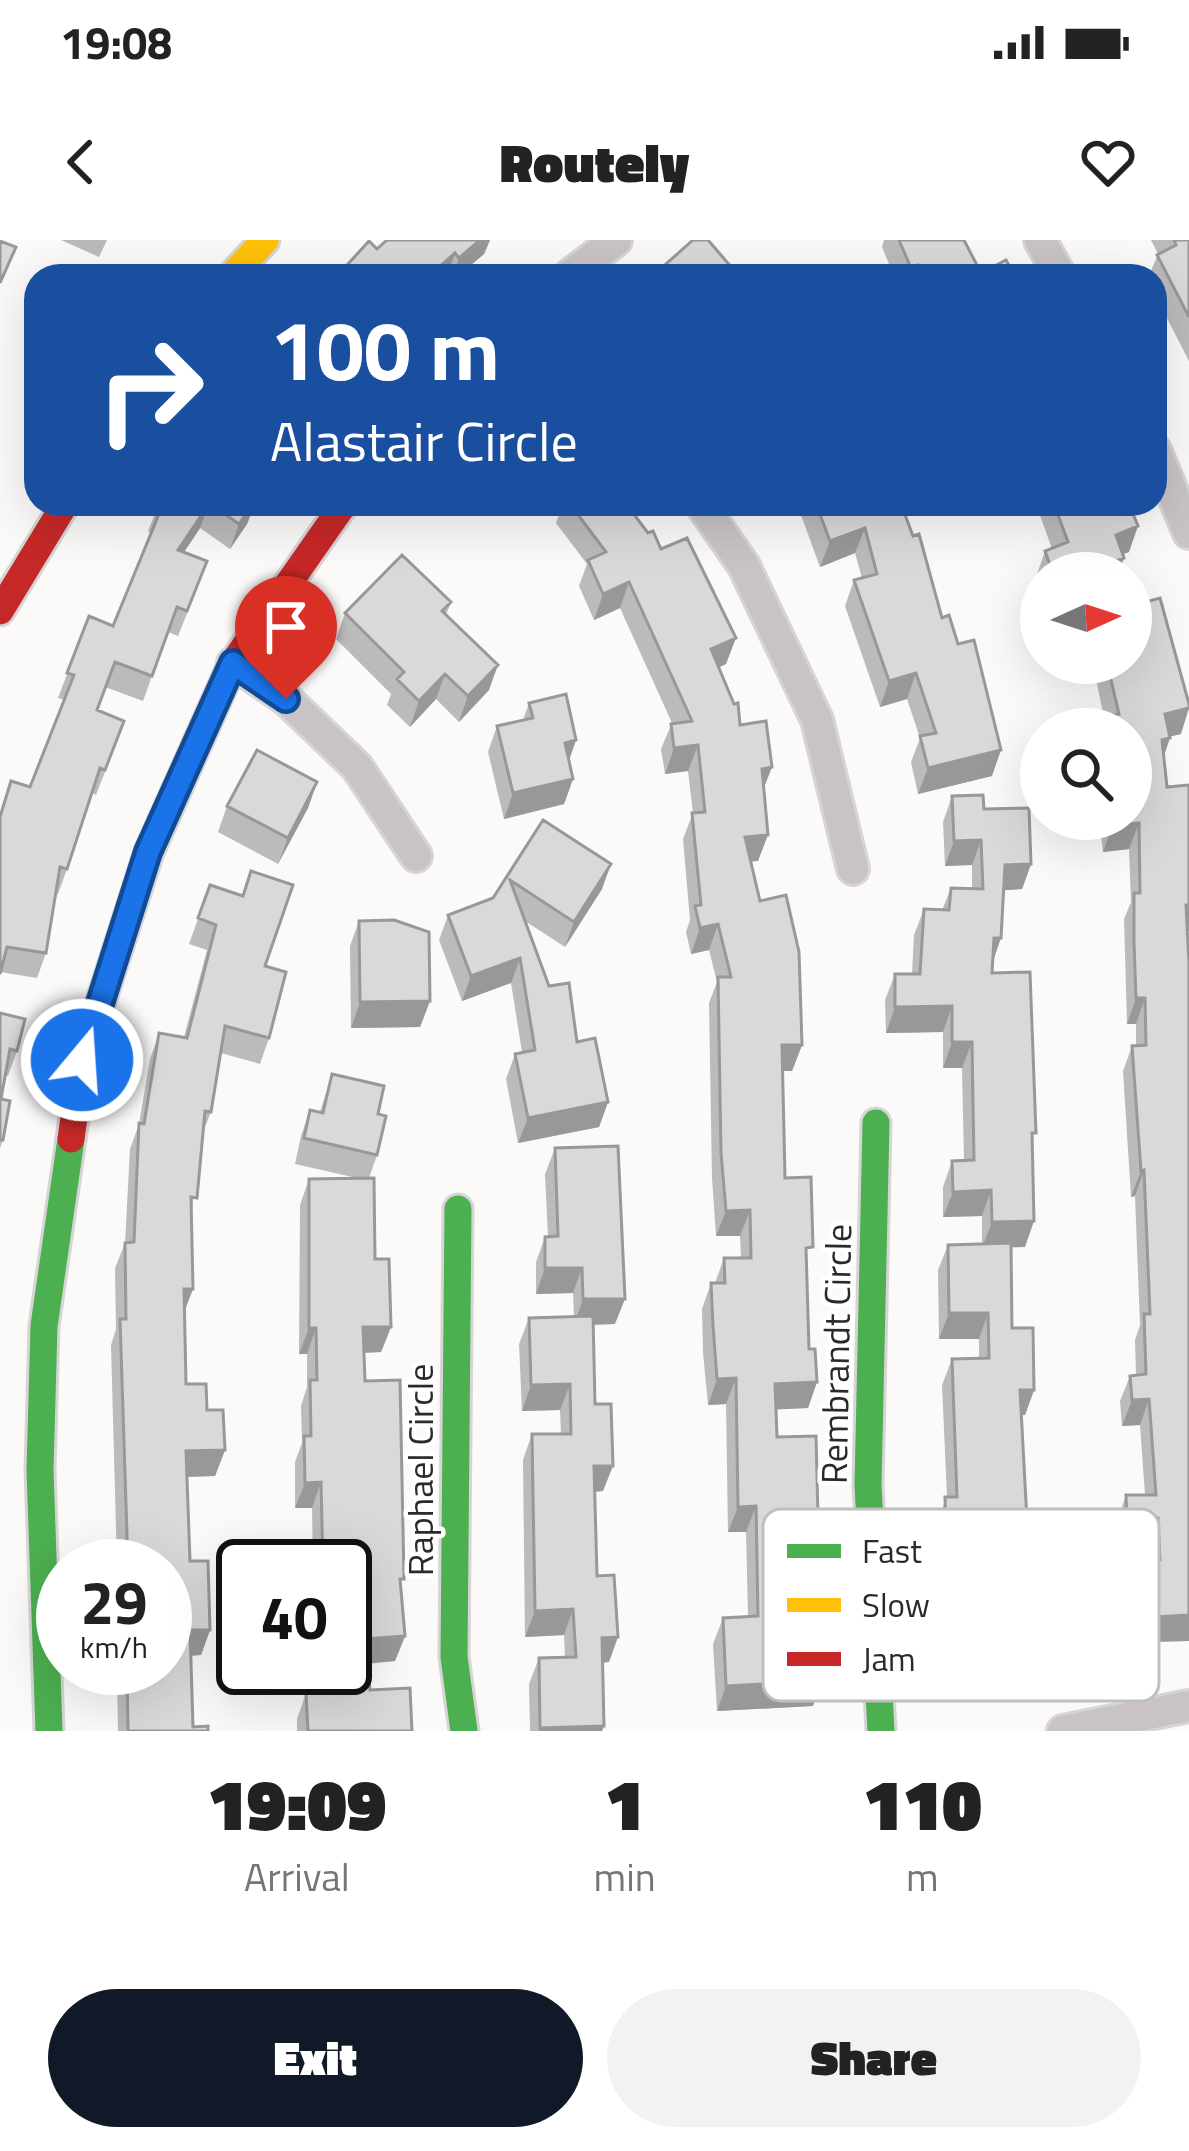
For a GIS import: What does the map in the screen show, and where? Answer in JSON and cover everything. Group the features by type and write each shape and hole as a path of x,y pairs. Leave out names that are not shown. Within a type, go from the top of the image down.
{"street":[{"path":"243,264 265,240"},
{"path":"585,264 616,240"},
{"path":"1167,479 1189,533"},
{"path":"0,611 58,516"},
{"path":"49,1731 40,1470 44,1325 82,1060 148,852 233,663 336,516"},
{"path":"709,516 744,566 817,719 853,869"},
{"path":"233,663 286,699 357,767 416,856"},
{"name":"Rembrandt Circle","path":"869,1509 876,1123"},
{"name":"Raphael Circle","path":"458,1209 454,1657 464,1731"},
{"name":"Rembrandt Circle","path":"879,1701 881,1731"},
{"path":"1063,1731 1189,1706"}],"building":[{"path":"387,240 480,240 459,258 455,253 443,264 348,264 369,241 377,249"},
{"path":"693,240 708,240 729,264 666,264"},
{"path":"899,240 964,240 976,264 909,264"},
{"path":"1174,240 1189,240 1189,317 1167,274 1167,264 1157,255 1176,245"},
{"path":"0,241 16,247 0,283"},
{"path":"158,516 201,516 178,550 207,561 187,611 177,607 152,676 115,662 97,710 124,721 105,770 100,768 67,869 60,867 46,953 7,947 0,974 0,817 11,781 30,787 74,675 67,673 89,616 113,626"},
{"path":"579,516 635,516 648,533 653,531 661,549 687,538 736,638 711,649 734,704 738,703 740,725 766,721 772,767 762,769 768,835 745,837 760,901 786,895 799,952 802,1045 782,1045 785,1178 811,1177 813,1247 806,1248 809,1349 815,1349 817,1382 775,1384 777,1437 816,1436 818,1509 763,1509 763,1684 726,1686 723,1618 758,1616 756,1506 738,1507 736,1378 717,1379 711,1283 725,1283 724,1258 751,1258 750,1210 726,1211 721,1153 718,977 731,977 718,924 700,928 695,906 701,905 692,813 705,812 698,745 674,748 671,724 692,721 629,582 603,594 588,560 606,552"},
{"path":"821,516 906,516 913,536 919,534 942,618 949,615 958,644 974,640 1001,750 928,768 920,736 936,733 916,673 889,681 854,580 877,574 865,528 830,541"},
{"path":"1058,516 1134,516 1138,526 1116,535 1122,552 1045,551 1068,542"},
{"path":"402,555 451,602 442,611 498,665 468,696 445,674 419,701 397,679 404,672 345,613"},
{"path":"1160,598 1189,704 1189,708 1165,714 1170,738 1162,740 1167,787 1189,785 1189,1615 1159,1617 1159,1509 1127,1509 1126,1495 1156,1495 1149,1399 1132,1400 1130,1376 1146,1374 1144,1314 1150,1314 1144,1170 1132,1046 1146,1045 1145,998 1136,998 1134,893 1140,893 1139,840 1152,840 1152,708 1118,708 1112,684 1152,684 1152,600"},
{"path":"566,694 576,740 565,743 573,779 513,793 497,726 533,718 529,703"},
{"path":"257,750 317,782 288,838 227,806"},
{"path":"983,795 984,809 1020,808 1020,840 1030,840 1031,864 1005,865 1001,938 994,938 992,973 1030,972 1034,1221 992,1222 991,1190 953,1192 952,1161 974,1160 972,1042 952,1042 952,1006 895,1007 895,974 920,974 924,909 949,910 951,888 983,889 981,840 954,841 952,796"},
{"path":"543,820 611,864 574,922 510,880 549,986 569,983 577,1042 595,1038 608,1102 528,1118 515,1054 535,1050 520,958 471,976 448,915 493,898"},
{"path":"251,871 293,885 265,966 286,972 269,1038 225,1026 211,1112 205,1111 197,1198 191,1197 193,1289 184,1289 186,1384 206,1384 207,1410 223,1410 225,1450 186,1451 189,1539 127,1539 120,1319 126,1319 125,1243 134,1242 139,1123 144,1124 159,1033 187,1038 216,925 198,918 210,885 243,896"},
{"path":"394,920 429,932 430,1001 360,1002 359,921"},
{"path":"0,1013 25,1019 17,1051 10,1049 1,1099 10,1101 3,1140 0,1140"},
{"path":"332,1074 384,1086 378,1114 386,1116 377,1155 304,1138 310,1110 323,1113"},
{"path":"618,1146 625,1299 583,1299 582,1268 545,1268 545,1237 558,1236 555,1148"},
{"path":"374,1178 375,1259 389,1259 391,1327 363,1327 365,1381 400,1380 404,1579 400,1579 405,1636 372,1639 372,1539 322,1539 321,1482 305,1483 304,1436 311,1436 310,1380 317,1380 316,1328 309,1328 309,1179"},
{"path":"1011,1243 1012,1328 1033,1328 1034,1390 1020,1390 1026,1509 945,1509 945,1497 957,1497 952,1359 989,1358 988,1313 949,1313 948,1245"},
{"path":"593,1316 595,1404 611,1404 613,1466 594,1466 597,1576 614,1575 618,1637 602,1638 604,1726 540,1728 539,1658 576,1657 573,1609 535,1611 532,1434 571,1434 570,1384 531,1385 529,1318"},
{"path":"192,1561 208,1561 210,1630 192,1630"},
{"path":"410,1688 412,1731 308,1731 306,1695 372,1695 372,1690"},
{"path":"127,1695 192,1695 193,1727 208,1726 208,1731 128,1731"}],"traffic: fast":[{"path":"869,1509 876,1123"},
{"path":"49,1731 40,1470 44,1326 71,1139"},
{"path":"458,1209 454,1657 464,1731"},
{"path":"879,1701 881,1731"}],"traffic: slow":[{"path":"243,264 265,240"}],"traffic: jam":[{"path":"0,611 58,516"},
{"path":"71,1139 82,1060 149,852 233,663 336,516"}],"route":[{"path":"82,1060 148,852 233,663 286,699"}]}
